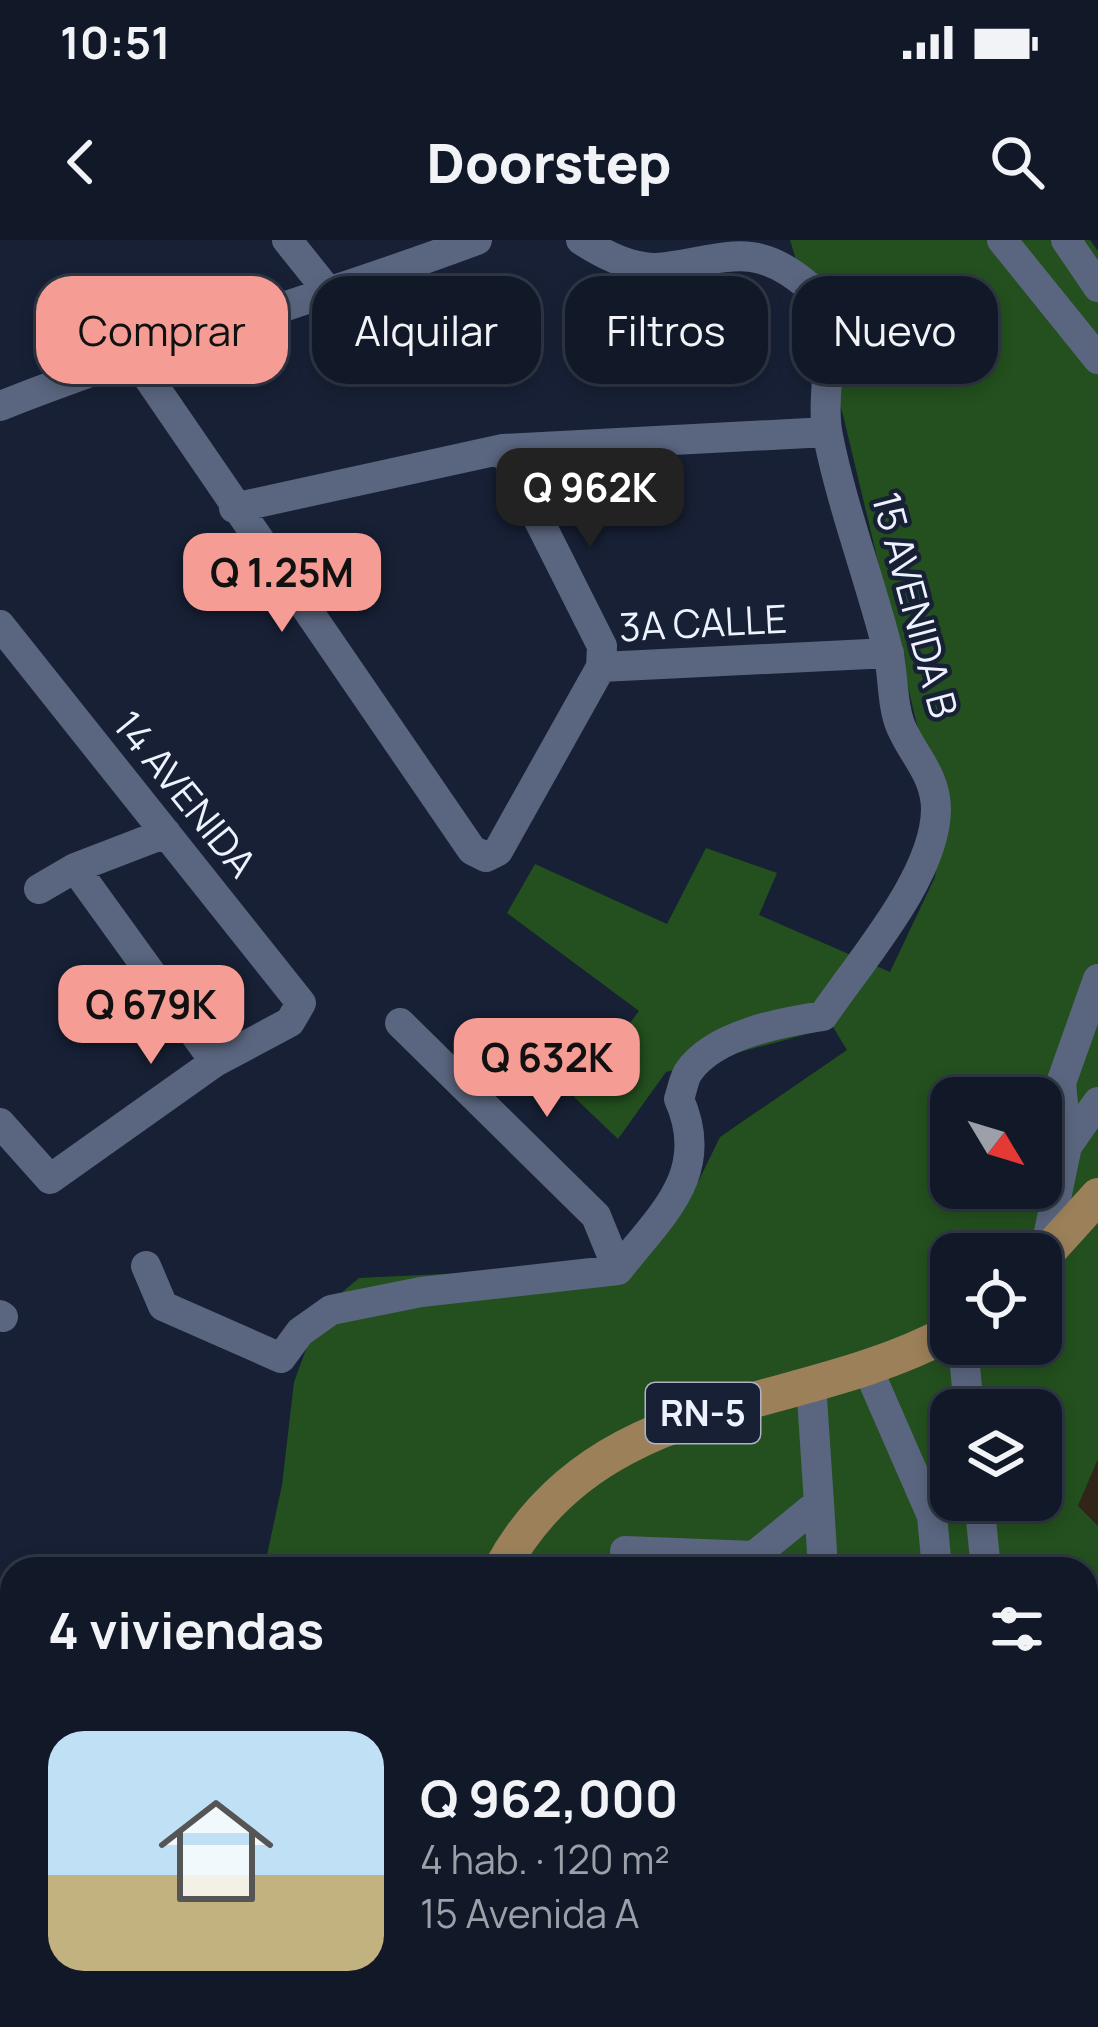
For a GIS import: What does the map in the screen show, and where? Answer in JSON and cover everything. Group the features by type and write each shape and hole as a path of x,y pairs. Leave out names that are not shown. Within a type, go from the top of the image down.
{"main road":[{"path":"1062,1236 1098,1196"},
{"name":"RN-5","path":"509,1557 544,1507 586,1468 642,1436 701,1413 908,1355 930,1343"}],"street":[{"path":"287,240 316,276"},
{"path":"382,276 477,240"},
{"name":"15 AVENIDA B","path":"581,240 609,258 662,268 729,250 761,255 786,268 826,310 827,432 889,653 900,726 927,766 936,808 931,843 916,878 824,1016 749,1034 714,1050 688,1071 679,1099 692,1128 691,1164 674,1199 618,1270"},
{"path":"1002,240 1098,359"},
{"path":"1066,240 1098,286"},
{"path":"0,406 56,384"},
{"path":"152,384 234,508 502,449 827,432"},
{"path":"502,449 602,646 601,668"},
{"name":"3A CALLE","path":"234,508 472,850 486,857 498,851 601,668 889,653"},
{"name":"14 AVENIDA","path":"0,625 301,1003 298,1015 215,1062"},
{"path":"39,889 75,868 166,832"},
{"path":"0,1123 50,1178 215,1062 75,868"},
{"path":"1048,1233 1067,1146 1061,1083 1098,979"},
{"path":"146,1267 163,1306 281,1358 300,1332 331,1310 421,1292 618,1270 596,1216 400,1023"},
{"path":"1067,1146 1098,1102"},
{"path":"867,1366 932,1516 936,1557"},
{"path":"811,1383 822,1557"},
{"path":"625,1551 754,1556 819,1503"},
{"path":"981,1521 985,1557"}],"shaded area":[{"path":"1098,1459 1098,1526 1078,1507"}],"green space":[{"path":"790,240 1090,240 1098,251 1098,1459 1078,1506 1098,1526 1098,1557 267,1557 282,1485 294,1382 320,1311 359,1278 607,1266 659,1226 699,1180 720,1137 847,1050 833,1027 666,1072 618,1139 574,1097 639,1011 507,913 535,864 667,924 706,848 777,873 759,915 890,972 935,877 943,800 917,725 834,384 998,384 998,276 801,276"}]}
